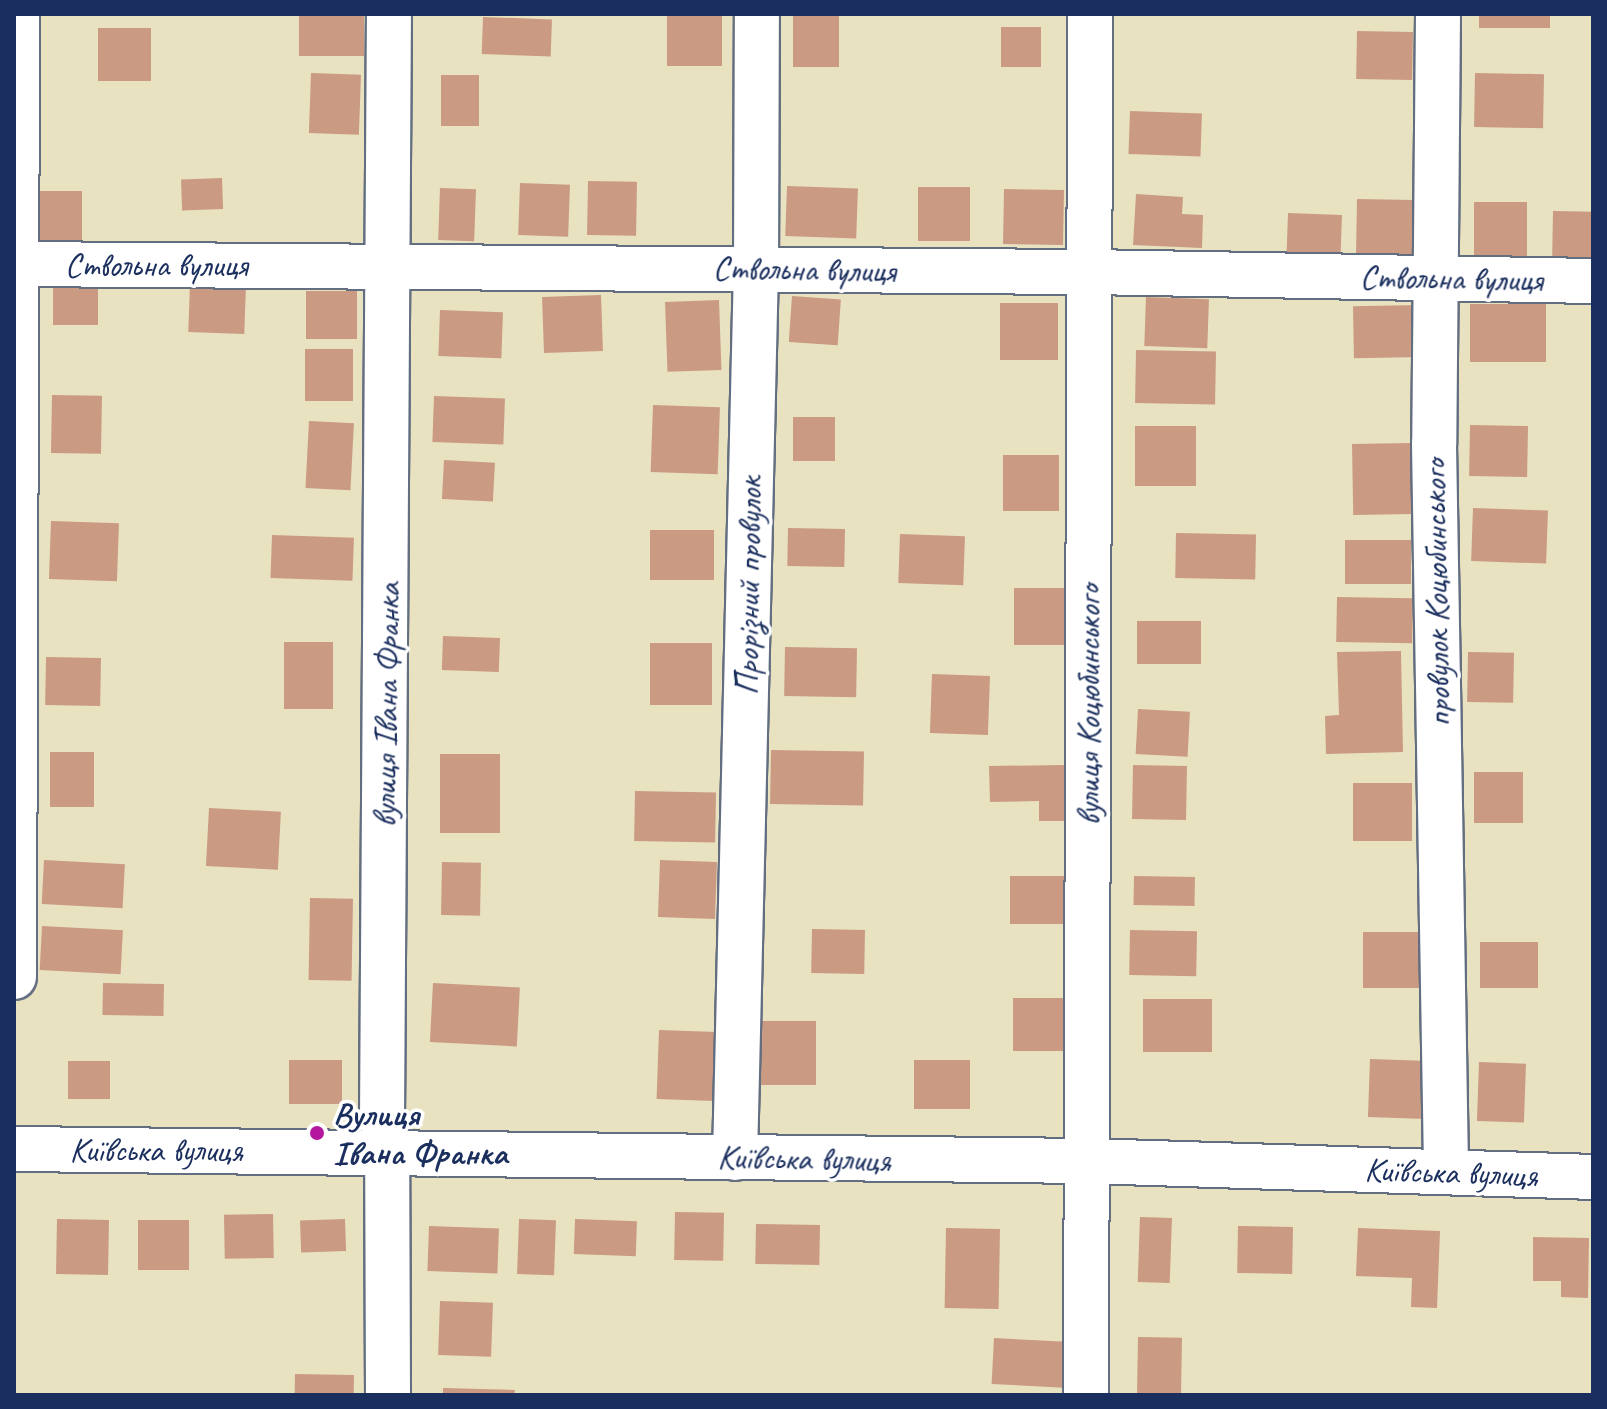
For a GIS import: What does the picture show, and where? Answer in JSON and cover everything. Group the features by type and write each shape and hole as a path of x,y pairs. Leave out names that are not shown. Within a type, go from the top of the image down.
{"street":[{"path":"14,977 17,14"},
{"name":"вулиця Івана Франка","path":"388,1395 387,1151 382,1120 391,266 389,14"},
{"name":"Прорізний провулок","path":"735,1158 756,268 757,14"},
{"name":"вулиця Коцюбинського","path":"1086,1395 1090,14"},
{"name":"провулок Коцюбинського","path":"1438,14 1436,277 1446,1171"},
{"name":"Ствольна вулиця","path":"15,264 756,268 1593,281"},
{"name":"Київська вулиця","path":"14,1149 1088,1161 1593,1177"}],"building":[{"path":"299,14 364,14 364,56 299,56"},
{"path":"667,14 722,14 722,66 667,66"},
{"path":"793,14 839,14 839,67 793,67"},
{"path":"1479,14 1550,14 1550,28 1479,28"},
{"path":"483,17 552,19 551,56 482,54"},
{"path":"1001,27 1041,27 1041,67 1001,67"},
{"path":"98,28 151,28 151,81 98,81"},
{"path":"1357,31 1413,32 1412,80 1356,79"},
{"path":"311,73 361,75 359,135 309,133"},
{"path":"1475,73 1544,74 1543,128 1474,127"},
{"path":"441,75 479,75 479,126 441,126"},
{"path":"1130,111 1202,114 1200,156 1128,154"},
{"path":"222,178 223,209 182,210 181,179"},
{"path":"588,181 637,182 636,236 587,235"},
{"path":"520,183 570,185 568,237 518,235"},
{"path":"787,186 858,188 856,238 785,236"},
{"path":"918,187 970,187 970,241 918,241"},
{"path":"440,188 476,189 474,241 438,240"},
{"path":"1004,189 1064,190 1063,245 1003,244"},
{"path":"34,191 82,191 82,241 34,241"},
{"path":"1136,194 1183,197 1182,214 1203,215 1202,248 1133,245"},
{"path":"1357,199 1413,200 1412,256 1356,255"},
{"path":"1474,202 1527,202 1527,259 1474,259"},
{"path":"1553,211 1593,212 1592,266 1552,265"},
{"path":"1288,213 1342,215 1341,255 1287,253"},
{"path":"190,283 246,285 244,334 188,332"},
{"path":"53,284 98,284 98,325 53,325"},
{"path":"306,291 357,291 357,339 306,339"},
{"path":"601,295 603,351 544,353 542,297"},
{"path":"792,296 841,299 838,345 789,342"},
{"path":"1146,297 1209,299 1207,348 1144,346"},
{"path":"719,300 721,370 667,372 665,302"},
{"path":"1000,303 1058,303 1058,360 1000,360"},
{"path":"1470,304 1546,304 1546,362 1470,362"},
{"path":"1421,305 1422,357 1354,358 1353,306"},
{"path":"440,310 503,312 501,358 438,356"},
{"path":"305,349 353,349 353,401 305,401"},
{"path":"1136,350 1216,351 1215,404 1135,403"},
{"path":"52,395 102,396 101,454 51,453"},
{"path":"434,396 505,398 503,444 432,442"},
{"path":"653,405 720,407 718,474 651,472"},
{"path":"793,417 835,417 835,461 793,461"},
{"path":"309,421 354,423 350,490 305,488"},
{"path":"1470,425 1528,426 1527,477 1469,476"},
{"path":"1135,426 1196,426 1196,486 1135,486"},
{"path":"1411,443 1412,514 1353,515 1352,444"},
{"path":"1003,455 1059,455 1059,511 1003,511"},
{"path":"444,460 495,463 493,502 442,499"},
{"path":"1473,508 1548,511 1546,564 1471,561"},
{"path":"51,521 119,523 117,581 49,579"},
{"path":"788,528 845,529 844,567 787,566"},
{"path":"650,530 714,530 714,580 650,580"},
{"path":"1176,533 1256,534 1255,579 1175,578"},
{"path":"900,534 965,536 963,585 898,583"},
{"path":"272,535 354,538 352,581 270,578"},
{"path":"1345,540 1411,540 1411,584 1345,584"},
{"path":"1014,588 1071,588 1071,645 1014,645"},
{"path":"1337,597 1413,598 1412,643 1336,642"},
{"path":"1137,621 1201,621 1201,664 1137,664"},
{"path":"443,636 500,638 499,672 442,670"},
{"path":"284,642 333,642 333,709 284,709"},
{"path":"650,643 712,643 712,705 650,705"},
{"path":"785,647 857,648 856,697 784,696"},
{"path":"1401,651 1403,752 1326,754 1325,716 1339,715 1337,652"},
{"path":"1468,652 1514,653 1513,703 1467,702"},
{"path":"46,657 101,658 100,706 45,705"},
{"path":"932,674 990,676 988,735 930,733"},
{"path":"1138,709 1190,712 1188,757 1136,754"},
{"path":"771,750 864,752 863,806 770,804"},
{"path":"50,752 94,752 94,807 50,807"},
{"path":"440,754 500,754 500,833 440,833"},
{"path":"1064,765 1065,821 1039,821 1039,801 990,802 989,766"},
{"path":"1133,765 1187,766 1186,820 1132,819"},
{"path":"1474,772 1523,772 1523,823 1474,823"},
{"path":"1353,783 1412,783 1412,841 1353,841"},
{"path":"635,791 716,792 715,842 634,841"},
{"path":"209,808 281,812 278,870 206,866"},
{"path":"44,860 125,864 123,908 42,904"},
{"path":"660,860 717,862 715,919 658,917"},
{"path":"442,862 481,863 480,916 441,915"},
{"path":"1010,876 1066,876 1066,924 1010,924"},
{"path":"1134,876 1195,877 1194,906 1133,905"},
{"path":"310,898 353,899 352,981 309,980"},
{"path":"42,926 123,930 121,974 40,970"},
{"path":"812,929 865,930 864,974 811,973"},
{"path":"1130,930 1197,931 1196,976 1129,975"},
{"path":"1363,932 1419,932 1419,988 1363,988"},
{"path":"1480,942 1538,942 1538,988 1480,988"},
{"path":"103,983 164,984 163,1016 102,1015"},
{"path":"433,983 520,988 517,1046 430,1042"},
{"path":"1013,998 1066,998 1066,1051 1013,1051"},
{"path":"1143,999 1212,999 1212,1052 1143,1052"},
{"path":"753,1021 816,1021 816,1085 753,1085"},
{"path":"659,1030 717,1032 715,1101 657,1099"},
{"path":"1370,1059 1429,1061 1427,1119 1368,1117"},
{"path":"289,1060 342,1060 342,1104 289,1104"},
{"path":"914,1060 970,1060 970,1109 914,1109"},
{"path":"68,1061 110,1061 110,1099 68,1099"},
{"path":"1479,1062 1526,1064 1524,1123 1477,1121"},
{"path":"675,1212 724,1213 723,1261 674,1260"},
{"path":"273,1214 274,1258 225,1259 224,1215"},
{"path":"1140,1217 1172,1218 1170,1283 1138,1282"},
{"path":"57,1219 109,1220 108,1275 56,1274"},
{"path":"345,1219 346,1251 301,1253 300,1221"},
{"path":"519,1219 556,1220 554,1275 517,1274"},
{"path":"575,1219 637,1221 636,1256 574,1254"},
{"path":"138,1220 189,1220 189,1270 138,1270"},
{"path":"756,1224 820,1225 819,1265 755,1264"},
{"path":"429,1226 499,1228 497,1273 427,1271"},
{"path":"1238,1226 1293,1227 1292,1274 1237,1273"},
{"path":"946,1228 1000,1229 999,1309 945,1308"},
{"path":"1358,1228 1440,1231 1437,1308 1411,1307 1412,1278 1356,1276"},
{"path":"1533,1237 1589,1238 1588,1298 1561,1297 1561,1281 1533,1281"},
{"path":"440,1301 493,1303 491,1357 438,1355"},
{"path":"1138,1337 1182,1338 1181,1395 1137,1395"},
{"path":"994,1338 1071,1342 1068,1388 992,1384"},
{"path":"295,1374 354,1375 354,1395 295,1395"},
{"path":"443,1388 515,1390 514,1395 443,1395"}],"place":[{"name":"Вулиця Івана Франка","path":"317,1133"}]}
